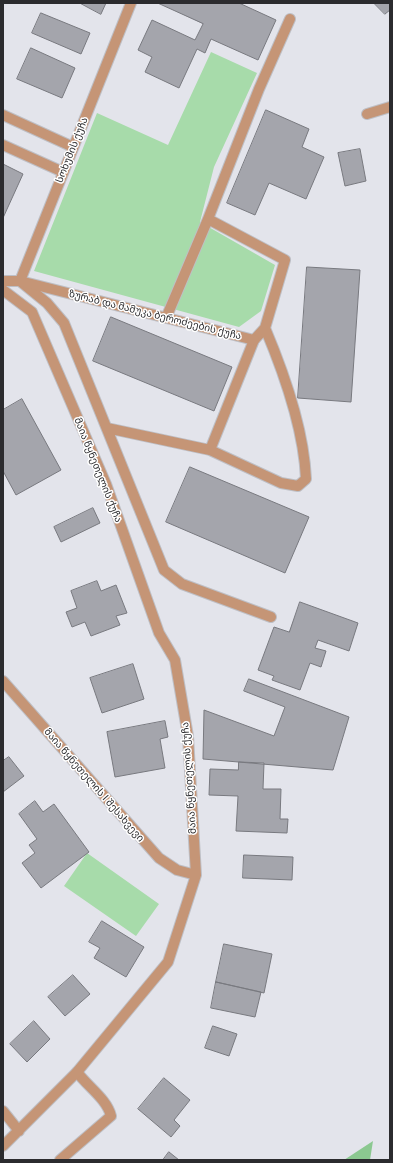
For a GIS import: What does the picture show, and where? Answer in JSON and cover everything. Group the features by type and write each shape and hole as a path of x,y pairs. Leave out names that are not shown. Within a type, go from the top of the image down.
{"street":[{"name":"სოხუმის ქუჩა","path":"20,281 131,3"},
{"path":"166,318 208,219 259,88 290,19"},
{"path":"367,114 390,107"},
{"path":"3,114 73,147"},
{"path":"3,145 63,172"},
{"path":"208,219 285,260 265,328 254,340"},
{"path":"3,281 20,281 47,303 64,323 164,570 182,584 271,617"},
{"name":"ზურაბ და მამუკა ბეროძეების ქუჩა","path":"20,281 254,340 210,450"},
{"name":"მაია წყნეთელის ქუჩა","path":"3,290 32,312 106,484 159,633 175,660 188,736 196,875 168,962 77,1072 3,1146"},
{"path":"107,428 210,450 281,483 298,486 306,479 306,463 296,420 279,362 265,328"},
{"name":"მაია წყნეთელის I შესახვევი","path":"3,681 159,858 177,870 196,875"},
{"path":"60,1160 111,1116 109,1107 86,1084 77,1072"},
{"path":"3,1111 19,1131"}],"green space":[{"path":"211,52 257,73 214,167 200,222 275,265 261,311 239,327 34,271 97,113 168,145"},
{"path":"87,853 159,904 136,936 64,886"},
{"path":"373,1141 370,1160 344,1160"}],"building":[{"path":"80,3 106,3 101,14"},
{"path":"158,3 239,3 276,20 258,60 211,39 205,53 197,49 179,88 145,72 152,57 138,50 152,20 195,40 203,24"},
{"path":"374,3 390,3 390,10 385,14"},
{"path":"41,13 90,33 81,54 32,33"},
{"path":"31,48 75,68 62,98 17,79"},
{"path":"266,110 309,129 302,147 324,157 306,199 269,183 255,215 227,203"},
{"path":"360,149 366,181 345,186 338,153"},
{"path":"3,164 23,174 3,218"},
{"path":"307,267 360,270 351,402 298,398"},
{"path":"111,317 232,367 214,411 93,361"},
{"path":"22,399 61,470 16,495 3,471 3,410"},
{"path":"190,467 309,517 285,573 166,522"},
{"path":"93,508 100,523 61,542 54,527"},
{"path":"97,581 101,591 116,585 127,613 116,616 120,625 91,636 85,622 72,627 66,612 77,608 71,591"},
{"path":"300,602 358,623 349,651 318,640 315,648 326,651 321,667 310,663 300,690 272,680 274,676 258,670 274,627 289,632"},
{"path":"133,664 144,699 102,713 90,678"},
{"path":"249,679 349,717 333,770 203,759 204,710 274,736 285,707 244,691"},
{"path":"165,721 168,737 160,739 165,768 115,777 107,732"},
{"path":"9,757 24,776 3,792 3,761"},
{"path":"239,762 264,763 263,789 281,789 280,819 288,819 287,833 236,831 238,796 209,795 210,769 238,770"},
{"path":"35,801 43,812 54,804 89,852 41,888 22,863 35,853 29,845 37,839 19,814"},
{"path":"244,855 293,857 292,880 243,878"},
{"path":"102,921 144,947 126,977 94,958 100,948 89,942"},
{"path":"224,944 272,954 264,993 216,982"},
{"path":"73,975 90,994 65,1016 48,997"},
{"path":"216,982 261,992 255,1017 211,1008"},
{"path":"34,1021 50,1039 27,1062 10,1044"},
{"path":"213,1026 237,1034 229,1056 205,1048"},
{"path":"164,1078 190,1100 174,1120 180,1126 171,1137 138,1109"},
{"path":"169,1152 179,1160 163,1160"}]}
